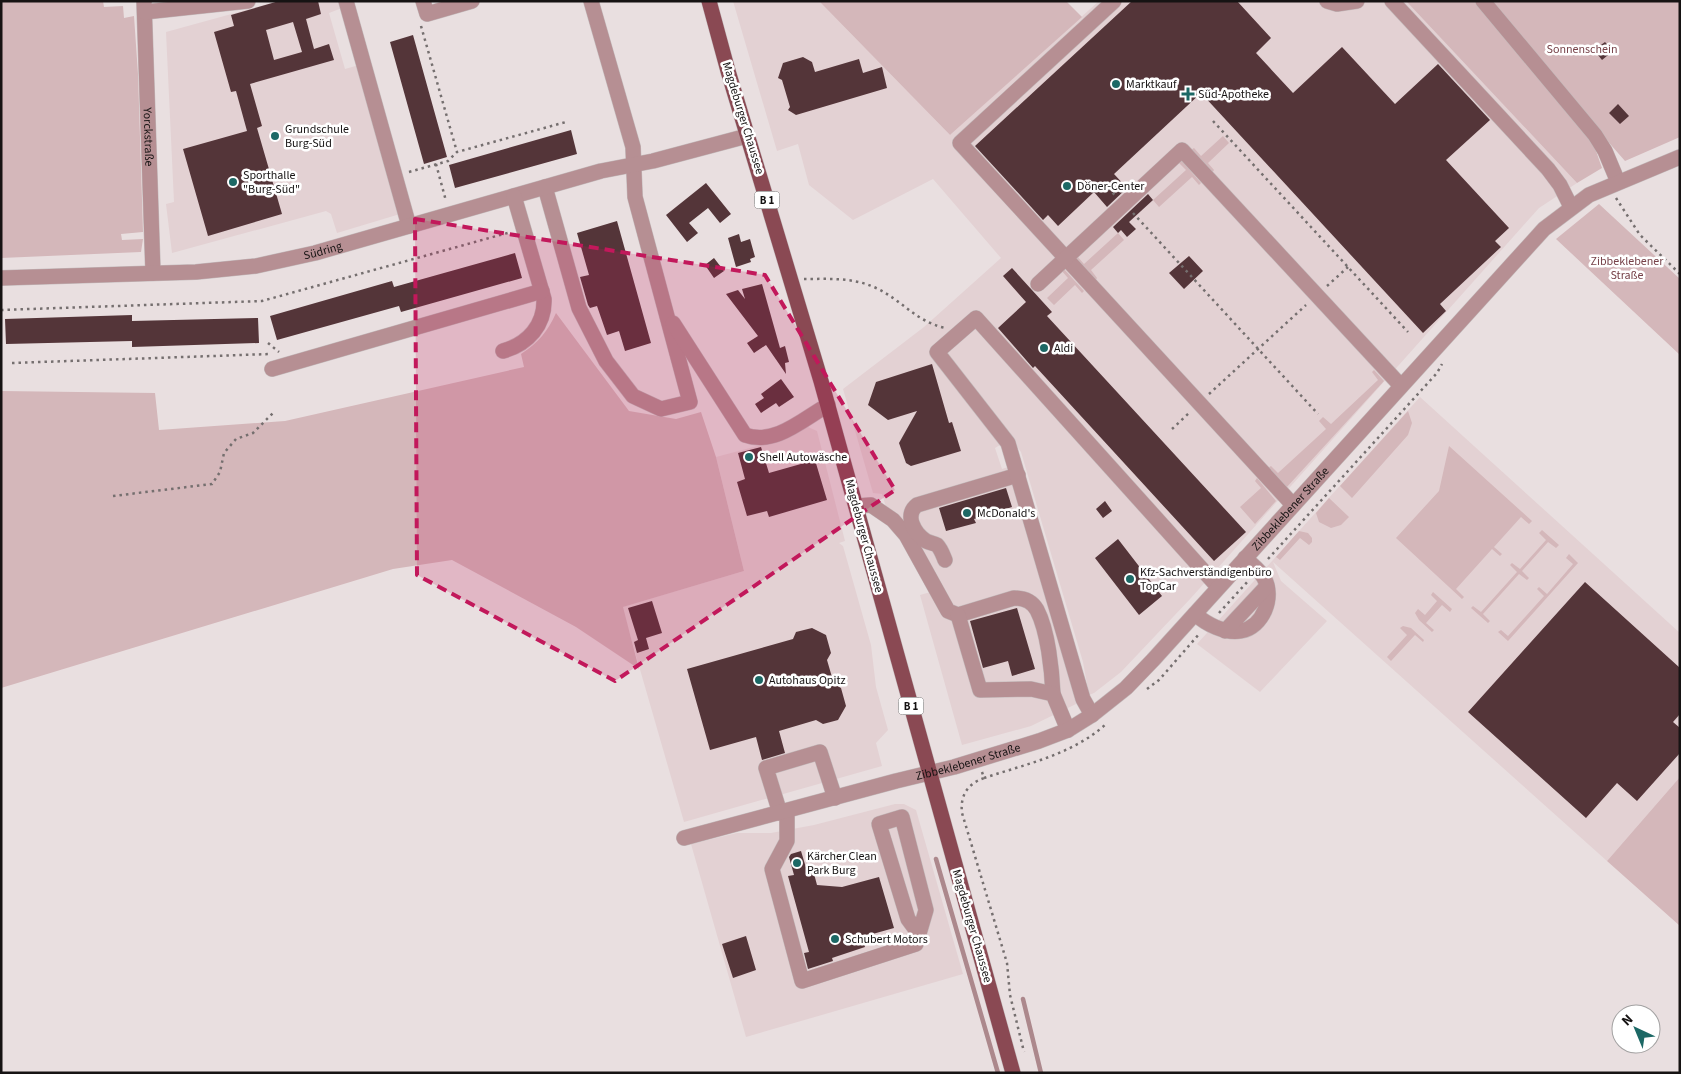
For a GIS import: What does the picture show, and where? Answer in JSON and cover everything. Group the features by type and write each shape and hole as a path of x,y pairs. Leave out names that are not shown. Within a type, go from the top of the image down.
{"main road":[{"name":"Magdeburger Chaussee","path":"709,1 747,136 792,279 828,405 1012,1073"}],"street":[{"path":"144,7 248,1"},
{"path":"346,1 408,226"},
{"path":"423,1 426,14 472,1"},
{"path":"544,187 579,308 606,362 633,396 660,409 690,402 635,197 633,147 591,1"},
{"path":"1114,1 960,144 1293,505"},
{"path":"1327,1 1337,4 1357,1"},
{"path":"1392,1 1548,169 1560,185 1571,207"},
{"path":"1482,1 1596,135 1605,151 1614,184"},
{"name":"Yorckstraße","path":"144,7 153,273"},
{"name":"Südring","path":"1,278 196,272 256,266 315,253 602,171 747,136"},
{"path":"1038,284 1182,150 1401,386"},
{"name":"Zibbeklebener Straße","path":"684,838 979,760 1068,730 1092,715 1126,688 1195,614 1544,229 1571,207 1614,184 1680,157"},
{"path":"503,351 523,343 537,328 544,309 542,291 514,196"},
{"path":"271,361 542,291"},
{"path":"666,311 745,435 762,438 783,433 828,405"},
{"path":"1092,715 1083,699 1008,443 937,352 976,318 1218,587"},
{"path":"945,560 939,547 925,540 912,522 910,518 912,509 917,505 1018,475"},
{"path":"856,506 871,505 900,527 943,606 948,611 958,615 1014,598 1022,598 1031,603 1036,610 1050,659 1053,694 1068,730"},
{"path":"1195,614 1202,621 1225,630 1244,631 1265,612 1269,604 1267,586 1264,578 1245,558"},
{"path":"958,615 980,690 1032,689 1053,694"},
{"path":"835,798 820,752 766,768 783,812 787,841 772,869 802,982 916,944 919,934 926,910 902,817 879,824 908,919 919,934"}],"path":[{"path":"420,20 458,152"},
{"path":"1213,121 1408,332"},
{"path":"395,176 448,162 458,152 566,122"},
{"path":"436,164 450,214"},
{"path":"1103,184 1124,204 1318,414"},
{"path":"1614,184 1633,226 1656,253 1680,274"},
{"path":"1284,205 1288,201"},
{"path":"1306,230 1310,226"},
{"path":"1,310 262,301 524,228"},
{"path":"1172,429 1348,267"},
{"path":"792,279 839,278 866,284 885,293 924,322 961,331"},
{"path":"1382,311 1385,307"},
{"path":"12,363 271,361"},
{"path":"113,496 212,484 220,472 224,454 236,439 253,433 274,413"},
{"path":"979,760 984,778 974,782 968,788 961,804 962,813 1007,963 1011,1000 1024,1054"}],"highlighted area":[{"path":"415,219 765,275 895,490 615,681 417,575"}],"shaded area":[{"name":"Grundschule Burg-Süd","path":"279,1 340,1 342,8 329,13 345,69 359,65 400,214 337,233 331,214 326,211 172,253 166,204 174,202 166,32"},
{"path":"733,1 819,1 950,135 1099,1 1406,1 1577,183 1539,208 1191,598 1121,672 1089,695 1083,662 1021,452 985,406 973,410 1000,445 995,448 1002,469 1008,467 1072,682 1076,704 1031,726 962,745 920,595 941,589 886,507 882,494 873,493 843,389 924,327 1001,258 933,179 853,220 809,185 798,144 777,151"},
{"path":"1420,397 1680,633 1680,777 1607,861 1273,562 1281,581 1327,621 1260,692 1197,644"},
{"name":"Autohaus Opitz","path":"808,427 817,431 845,541 839,543 843,546 871,645 876,687 888,730 876,743 882,766 684,822 622,607 744,571 716,457 772,442"},
{"name":"Schubert Motors","path":"895,804 904,804 916,810 963,974 746,1037 691,844 737,833 771,833 814,825"}],"green space":[{"path":"1,1 103,1 104,7 123,6 124,18 134,16 138,74 143,232 121,234 122,240 143,239 141,252 1,258"},
{"path":"819,1 1066,1 1082,17 950,135"},
{"path":"1406,1 1476,1 1590,134 1602,168 1577,183"},
{"name":"Sonnenschein","path":"1485,1 1680,1 1680,137 1625,161"},
{"path":"1223,136 1229,143 1208,163 1214,170 1212,173 1191,150 1194,148 1201,156"},
{"path":"1181,160 1201,183 1199,185 1192,177 1159,207 1153,200 1186,170 1178,162"},
{"name":"Zibbeklebener Straße","path":"1599,204 1680,279 1680,355 1556,239"},
{"path":"1118,233 1124,240 1091,270 1097,278 1095,281 1074,258 1077,256 1084,264"},
{"path":"1063,268 1084,291 1082,293 1075,285 1054,305 1047,298 1068,278 1061,270"},
{"path":"556,313 629,411 676,419 701,412 716,457 744,571 623,607 639,669 576,627 452,560 393,569 1,688 1,391 155,393 159,430 285,421 524,367 521,354 542,336"},
{"path":"1374,370 1384,381 1286,488 1268,468 1271,466 1278,473 1326,429 1319,421 1323,417 1331,424 1378,380 1372,372"},
{"path":"1408,411 1412,423 1408,435 1352,498 1340,486"},
{"path":"1449,446 1532,521 1529,524 1521,517 1494,547 1502,554 1500,556 1492,549 1456,589 1464,597 1462,599 1396,538 1439,491"},
{"path":"1257,478 1276,501 1255,524 1240,507 1261,488 1255,481"},
{"path":"1329,498 1349,517 1341,525 1331,528 1319,522 1316,513"},
{"path":"1542,530 1559,545 1556,548 1548,542 1522,571 1529,578 1527,580 1519,574 1483,614 1490,621 1488,623 1471,608 1473,606 1481,612 1517,572 1510,565 1512,563 1520,569 1546,540 1539,533"},
{"path":"1299,531 1308,533 1312,538 1312,542 1309,545 1300,538 1280,560 1276,557"},
{"path":"1569,554 1578,563 1508,641 1498,632 1501,630 1508,636 1544,596 1537,589 1539,587 1547,594 1573,564 1566,558"},
{"path":"1433,592 1452,609 1450,612 1442,605 1426,623 1434,630 1432,632 1419,620 1415,613 1418,609 1425,615 1437,601 1431,595"},
{"path":"1403,626 1411,628 1424,640 1423,642 1415,635 1391,661 1387,657 1407,635 1400,628"},
{"path":"1680,777 1680,926 1607,861"}],"building":[{"path":"279,1 318,1 321,14 306,19 314,49 329,44 334,60 250,84 262,126 257,128 282,214 208,236 183,149 247,131 236,91 231,92 214,32 234,26 231,15","holes":["293,22 302,52 274,60 266,30"]},
{"path":"1132,1 1237,1 1271,38 1256,53 1293,93 1342,47 1395,104 1438,64 1490,120 1446,160 1509,228 1495,241 1501,247 1440,304 1446,311 1423,333 1201,93 1114,174 1127,188 1107,207 1094,192 1058,226 1048,215 1043,220 975,146"},
{"path":"413,35 447,157 424,164 390,42"},
{"path":"1605,42 1613,51 1602,60 1594,50"},
{"path":"803,57 812,62 815,72 859,59 863,73 882,67 887,88 796,115 788,110 790,107 782,80 778,78 783,63"},
{"path":"1618,104 1629,116 1620,124 1609,113"},
{"path":"571,130 577,154 455,188 449,165"},
{"path":"706,183 731,214 720,223 708,208 689,223 698,233 687,242 666,215"},
{"path":"1148,194 1153,200 1129,222 1136,229 1127,237 1121,230 1118,233 1113,227"},
{"path":"617,221 651,343 625,351 619,331 607,335 597,306 590,308 588,305 580,277 589,275 577,233"},
{"path":"739,234 741,242 750,239 755,257 750,259 751,262 736,267 728,238"},
{"path":"515,253 522,278 401,312 399,306 277,340 270,316 392,281 394,287"},
{"path":"1189,256 1203,271 1184,289 1169,273"},
{"path":"714,258 724,271 714,278 705,265"},
{"path":"1012,268 1052,312 1047,316 1246,532 1214,561 1035,366 1033,368 998,328 1026,302 1003,276"},
{"path":"762,284 780,348 785,346 789,362 785,363 786,374 766,345 754,353 747,343 758,336 726,294 738,290 745,299 742,289"},
{"path":"132,315 132,321 258,318 259,343 132,347 132,341 6,344 5,319"},
{"path":"932,364 949,423 952,422 961,451 911,466 906,463 899,443 917,411 888,420 868,405 876,382"},
{"path":"781,379 794,397 779,407 776,403 761,413 755,404 764,398 761,394"},
{"path":"761,447 769,473 815,460 827,500 769,517 767,511 747,516 737,482 745,479 738,453"},
{"name":"McDonald's","path":"1006,488 1012,507 974,519 976,523 946,531 939,508"},
{"path":"1105,501 1112,511 1103,518 1096,509"},
{"name":"Kfz-Sachverständigenbüro TopCar","path":"1118,539 1162,596 1139,615 1095,558"},
{"path":"1585,582 1680,668 1680,714 1673,722 1680,728 1680,753 1637,801 1617,783 1586,818 1468,712"},
{"path":"652,601 662,633 646,638 649,649 637,653 634,642 638,640 628,608"},
{"path":"1017,608 1035,669 1012,676 1008,661 983,668 970,621"},
{"path":"812,628 826,635 831,653 827,660 834,684 841,688 846,706 838,720 823,724 816,720 779,731 785,753 762,760 756,737 710,750 687,669 793,639 796,632"},
{"path":"801,851 807,871 813,870 817,885 842,887 879,877 894,928 862,937 865,947 832,958 833,961 808,969 804,953 809,952 788,876 794,875 789,857 791,854"},
{"path":"746,936 756,970 733,978 722,944"}],"waterway":[{"path":"936,859 998,1073"},
{"path":"1023,999 1041,1073"}],"place":[{"name":"Marktkauf","path":"1116,84"},
{"name":"Süd-Apotheke","path":"1188,94"},
{"name":"Grundschule Burg-Süd","path":"275,136"},
{"name":"Sporthalle \"Burg-Süd\"","path":"233,182"},
{"name":"Döner-Center","path":"1067,186"},
{"name":"Aldi","path":"1044,348"},
{"name":"Shell Autowäsche","path":"749,457"},
{"name":"McDonald's","path":"967,513"},
{"name":"Kfz-Sachverständigenbüro TopCar","path":"1130,579"},
{"name":"Autohaus Opitz","path":"759,680"},
{"name":"Kärcher Clean Park Burg","path":"797,863"},
{"name":"Schubert Motors","path":"835,939"}]}
